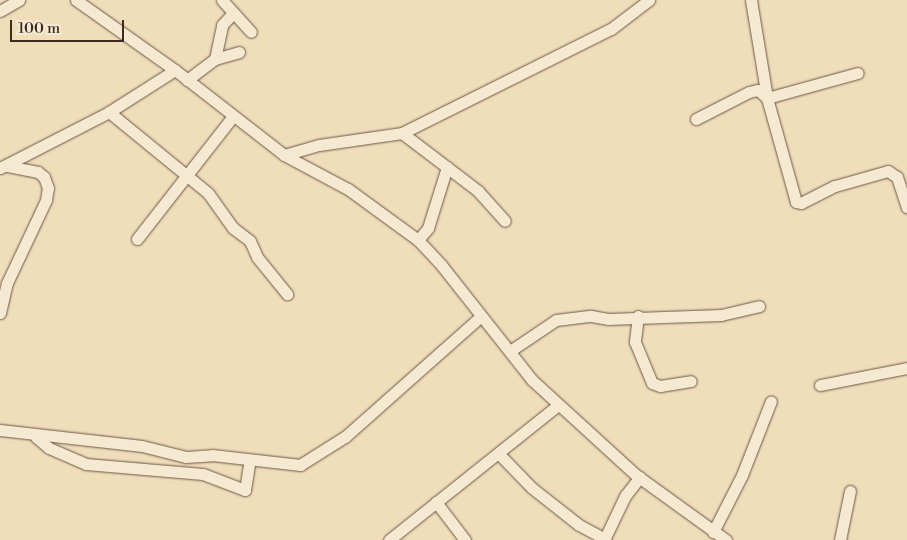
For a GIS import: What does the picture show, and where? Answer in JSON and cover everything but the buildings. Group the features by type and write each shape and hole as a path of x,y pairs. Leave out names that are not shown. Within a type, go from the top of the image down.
{"street":[{"path":"0,11 19,0"},
{"path":"76,0 175,70 284,155 348,189 418,240 442,266 480,317 532,380 640,477 726,540"},
{"path":"222,0 251,32"},
{"path":"284,155 318,145 402,133 611,29 649,0"},
{"path":"751,0 767,98 796,202 801,203 835,186 888,172 897,177 907,206"},
{"path":"215,60 222,25 233,13"},
{"path":"187,80 215,60 238,52"},
{"path":"3,167 110,112 175,70"},
{"path":"767,98 858,73"},
{"path":"696,119 749,92 758,90 767,98"},
{"path":"110,112 208,193 233,228 250,241 257,258 287,294"},
{"path":"137,239 184,175 233,116"},
{"path":"402,133 478,191 505,221"},
{"path":"0,313 7,283 46,200 48,188 44,178 38,172 3,167"},
{"path":"418,240 428,228 447,167"},
{"path":"510,352 556,320 638,316 721,315 759,306"},
{"path":"638,316 635,342 652,383 660,386 692,380"},
{"path":"0,430 36,437 142,446 186,457 212,454 300,465 339,441 480,317"},
{"path":"820,386 907,368"},
{"path":"714,532 742,476 771,401"},
{"path":"389,540 558,405"},
{"path":"36,437 49,448 86,464 180,470 210,476 245,490 250,460"},
{"path":"499,454 532,488 579,524 604,540 625,496 640,477"},
{"path":"840,540 850,491"},
{"path":"436,502 465,540"}]}
